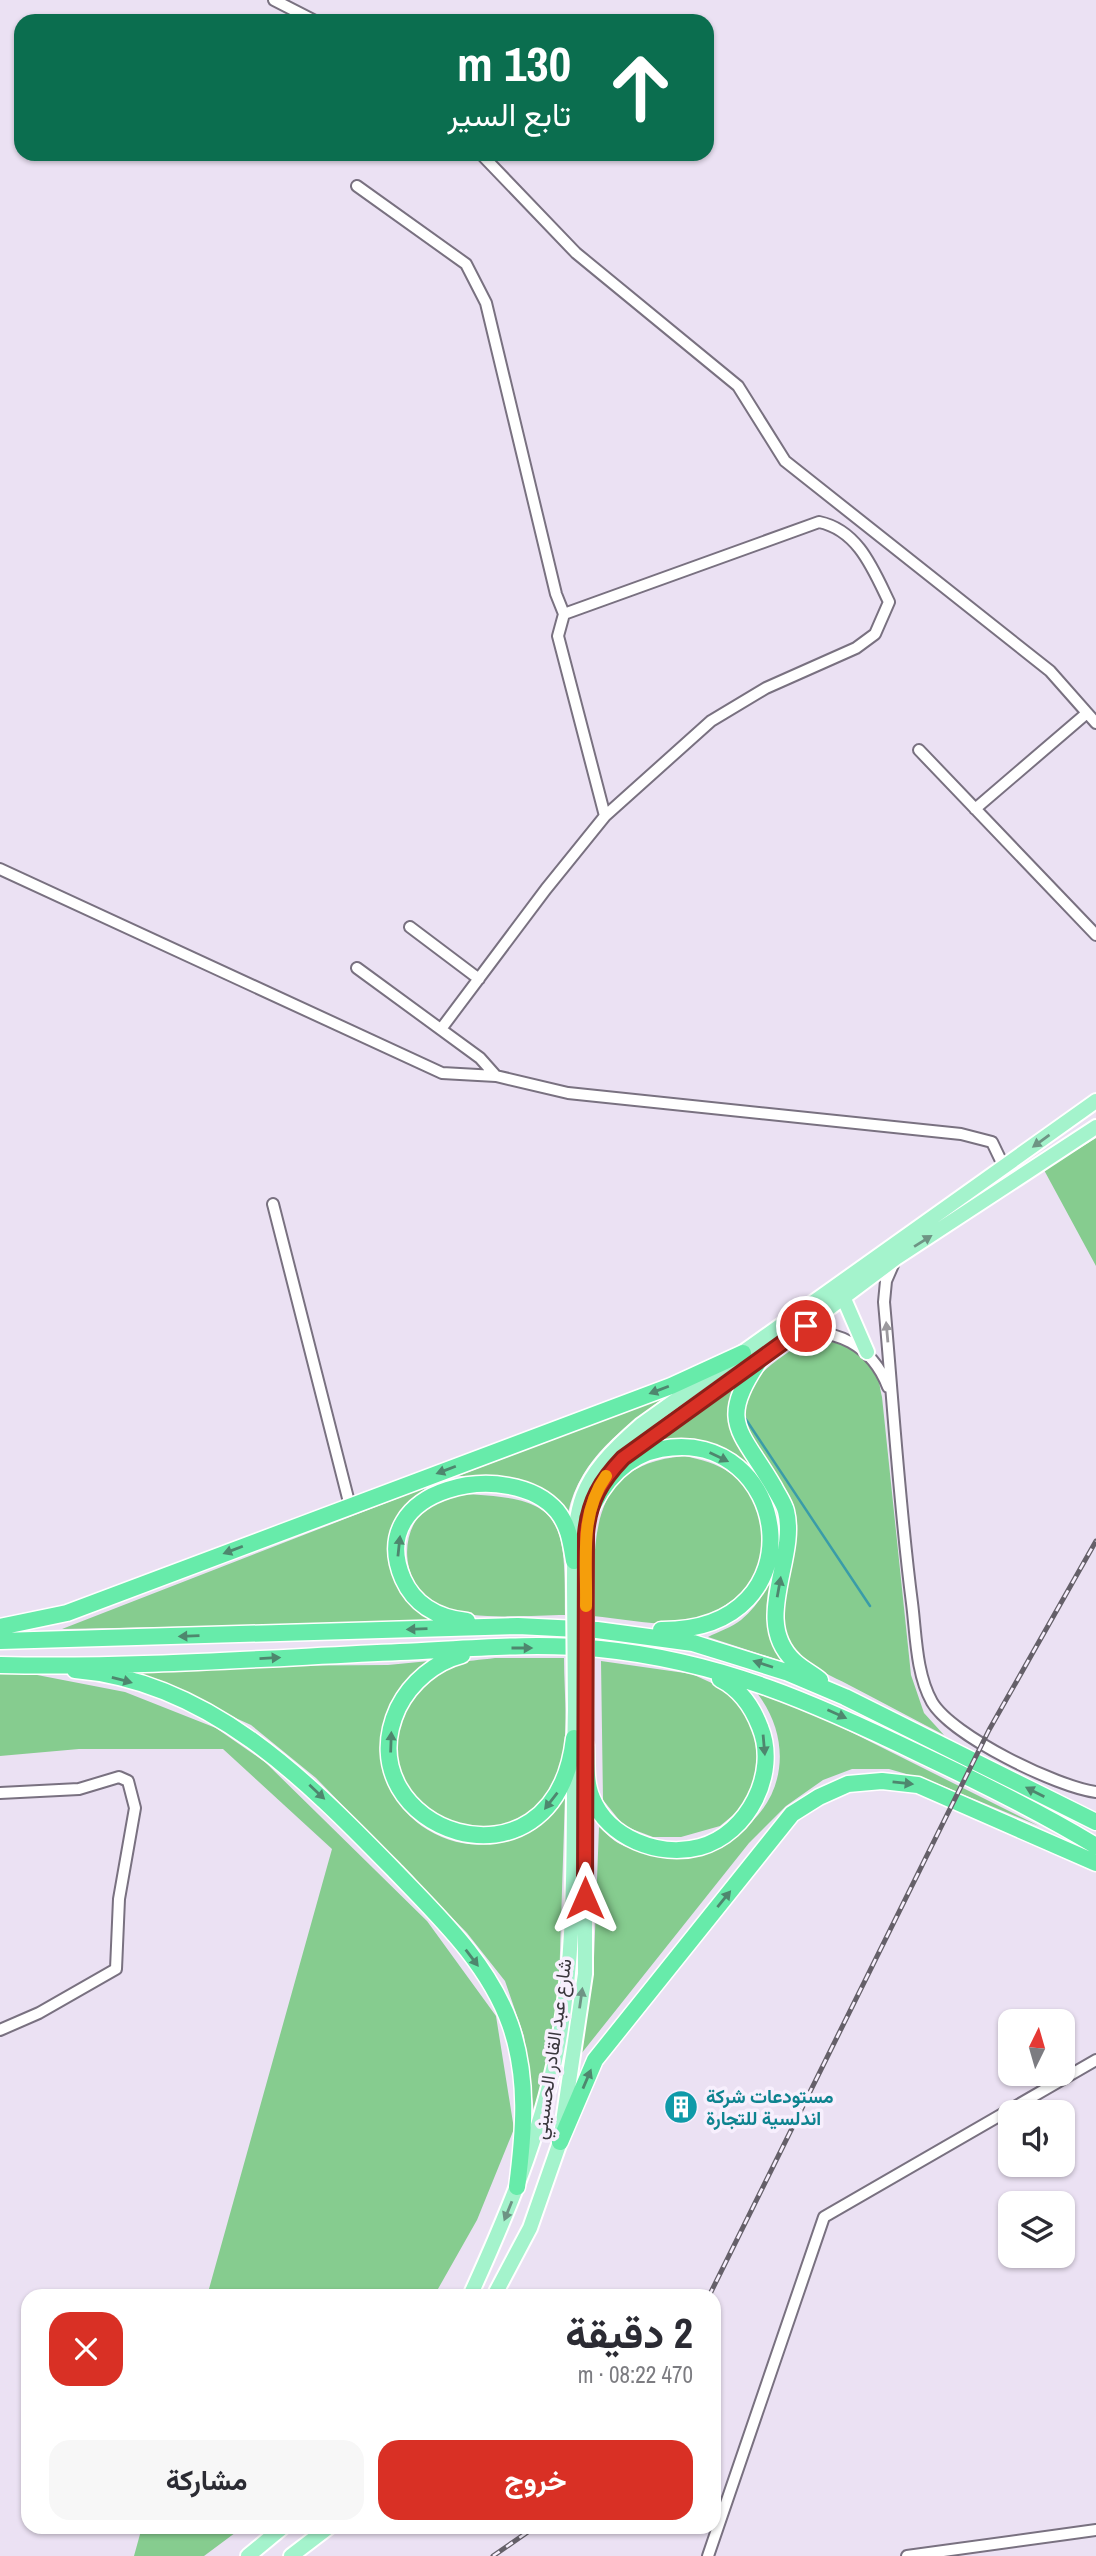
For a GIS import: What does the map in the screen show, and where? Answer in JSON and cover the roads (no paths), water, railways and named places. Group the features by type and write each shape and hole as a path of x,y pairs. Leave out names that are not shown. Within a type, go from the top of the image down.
{"highway":[{"path":"0,1627 67,1613 671,1386 743,1353"},
{"path":"760,1360 744,1383 736,1402 735,1416 740,1434 786,1510 789,1536 774,1614 779,1637 792,1660 845,1697"},
{"path":"574,1561 567,1528 556,1511 540,1497 521,1489 455,1486 426,1498 411,1512 401,1531 398,1562 405,1583 418,1601 446,1617 518,1626 597,1630 690,1630 730,1615 751,1596 762,1578 769,1558 771,1529 757,1489 739,1468 714,1454 687,1447 658,1449 631,1460 609,1479 587,1518"},
{"path":"0,1641 518,1626"},
{"path":"597,1630 693,1643 786,1672 845,1697 1096,1822"},
{"path":"495,1648 444,1661 420,1678 401,1701 392,1726 391,1758 398,1784 413,1806 434,1823 459,1834 488,1836 517,1829 542,1812 561,1789 580,1742"},
{"path":"3,1665 495,1648 599,1648 690,1663 793,1694 1041,1813 1096,1846"},
{"path":"580,1742 592,1798 608,1823 620,1834 635,1841 678,1849 700,1847 730,1830 743,1818 761,1786 765,1770 762,1732 755,1713 732,1685 690,1663"},
{"path":"3,1665 83,1671 139,1684 183,1700 253,1740 319,1793 470,1953 501,2003 519,2059 523,2089 525,2122 517,2187"},
{"path":"560,2142 595,2060 792,1814 820,1797 848,1784 882,1781 918,1785 1096,1863"}],"main road":[{"path":"580,1586 574,1561 579,1501 603,1461 642,1425 837,1283 1096,1101"},
{"path":"580,1586 587,1518 597,1490 623,1458 896,1258 1096,1127"},
{"path":"837,1283 867,1352"},
{"name":"شارع عبد القادر الحسيني","path":"498,2289 530,2228 560,2142 585,1974 580,1586"},
{"name":"شارع عبد القادر الحسيني","path":"473,2289 517,2187 540,2121 555,2062 567,1982 580,1742"},
{"path":"248,2556 275,2534"},
{"path":"291,2556 320,2534"}],"street":[{"path":"274,0 301,14"},
{"path":"488,161 576,253 738,387 785,461 1050,671 1096,723"},
{"path":"357,186 466,264 486,303 556,594 564,614 558,636 605,816"},
{"path":"441,1029 605,816 711,721 766,688 856,648 875,634 889,602 862,550 833,525 819,522 564,614"},
{"path":"975,809 1087,713"},
{"path":"919,750 1096,935"},
{"path":"0,869 442,1073 496,1076 568,1093 961,1134 992,1142 1004,1167"},
{"path":"410,927 479,979"},
{"path":"357,968 480,1058 496,1076"},
{"path":"273,1203 350,1506"},
{"path":"896,1258 886,1281 884,1302 915,1626 924,1682 932,1702 958,1731 1060,1783 1096,1792"},
{"path":"787,1340 804,1334 839,1336 867,1352 882,1370 893,1400"},
{"path":"0,1793 79,1789 119,1777 128,1781 135,1808 119,1899 116,1969 39,2013 0,2030"},
{"path":"721,2518 824,2217 1096,2060"},
{"path":"907,2556 1096,2530"},
{"path":"708,2556 716,2534"}],"waterway":[{"path":"745,1418 870,1606"}],"railway":[{"path":"712,2289 989,1730 1096,1541"},
{"path":"493,2556 525,2534"}],"place":[{"name":"مستودعات شركة اندلسية للتجارة","path":"681,2107"}]}
